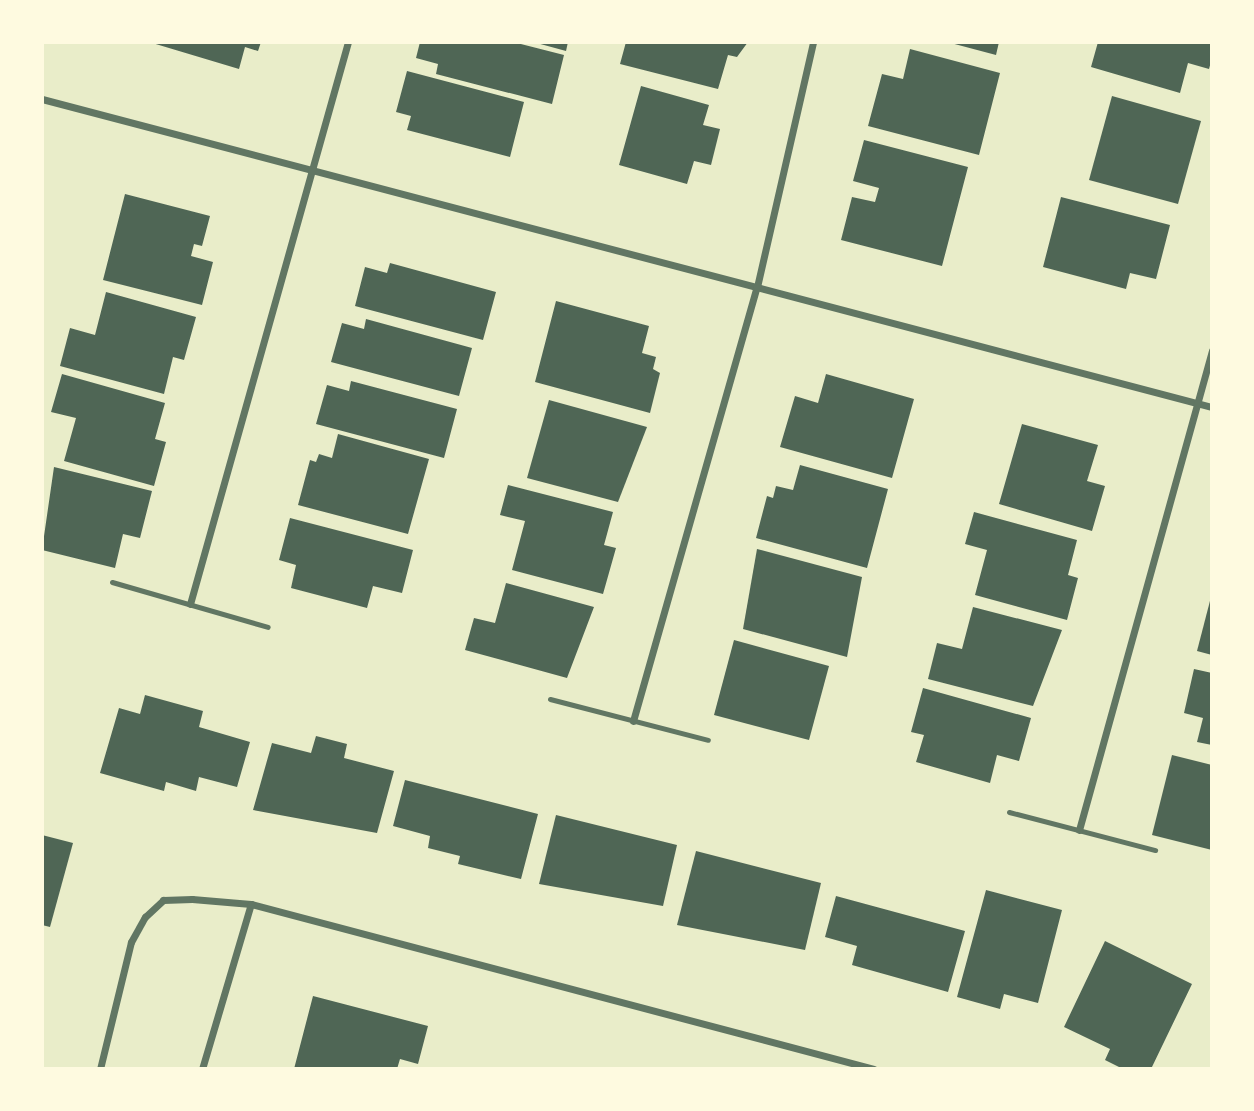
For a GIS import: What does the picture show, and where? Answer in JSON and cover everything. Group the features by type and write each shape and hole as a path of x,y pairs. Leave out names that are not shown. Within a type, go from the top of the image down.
{"street":[{"path":"190,604 315,173 348,42"},
{"path":"633,721 757,287 813,42"},
{"path":"42,99 1212,407"},
{"path":"1079,830 1212,350"},
{"path":"100,1069 131,942 145,917 163,900 251,904 874,1069"},
{"path":"202,1069 251,904"}],"lane":[{"path":"112,582 268,627"},
{"path":"550,699 708,740"},
{"path":"1009,812 1155,849"}],"building":[{"path":"149,42 261,42 258,51 245,47 239,69"},
{"path":"420,42 513,42 564,55 552,104 436,74 438,64 416,58"},
{"path":"533,42 568,42 566,51"},
{"path":"626,42 748,42 737,57 728,55 718,89 620,64"},
{"path":"947,42 999,42 996,55"},
{"path":"1098,42 1212,42 1212,58 1209,69 1188,63 1180,93 1091,67"},
{"path":"910,49 1000,73 979,155 868,126 882,74 903,79"},
{"path":"407,71 524,102 510,157 407,130 411,116 396,112"},
{"path":"641,86 709,105 703,125 720,129 711,165 694,161 687,184 619,165"},
{"path":"1112,96 1201,121 1178,204 1089,180"},
{"path":"864,140 968,167 942,266 841,240 852,197 875,202 879,188 853,181"},
{"path":"125,194 210,216 202,246 194,244 191,256 213,262 202,305 103,280"},
{"path":"1061,197 1170,225 1156,279 1130,273 1126,289 1043,267"},
{"path":"390,263 496,292 483,340 355,306 365,267 387,273"},
{"path":"106,292 196,317 184,360 173,357 164,394 60,366 70,328 95,335"},
{"path":"556,301 649,326 642,353 656,357 653,369 660,373 650,413 535,382"},
{"path":"366,319 472,348 459,396 331,362 342,323 364,329"},
{"path":"62,374 165,403 155,439 166,442 154,486 64,461 76,418 51,412"},
{"path":"826,374 914,399 892,478 780,447 795,396 818,403"},
{"path":"351,381 457,409 444,458 316,424 327,385 349,391"},
{"path":"549,400 647,427 618,502 527,478"},
{"path":"1022,424 1098,445 1087,481 1105,486 1092,531 999,504"},
{"path":"338,434 429,459 408,534 298,505 310,460 316,462 319,454 332,458"},
{"path":"800,465 888,489 867,568 756,538 767,496 773,498 776,486 793,490"},
{"path":"54,467 152,491 140,538 123,534 115,568 42,550"},
{"path":"508,485 613,512 604,545 616,548 603,594 512,570 525,521 500,515"},
{"path":"974,512 1077,540 1068,575 1078,578 1067,620 975,595 987,550 965,544"},
{"path":"290,518 413,550 402,593 373,586 367,608 291,588 296,565 279,560"},
{"path":"757,549 862,577 847,657 743,629"},
{"path":"506,583 594,607 567,678 465,650 474,618 495,623"},
{"path":"1212,597 1212,655 1197,651"},
{"path":"973,607 1062,630 1033,706 928,679 937,643 962,649"},
{"path":"734,640 829,666 809,740 714,715"},
{"path":"1194,669 1212,673 1212,745 1197,742 1203,718 1184,713"},
{"path":"923,688 1031,718 1019,761 997,755 990,783 916,762 924,735 911,732"},
{"path":"145,695 203,711 199,727 250,742 237,787 199,777 196,791 166,782 164,791 100,773 119,708 140,714"},
{"path":"316,736 347,744 344,758 394,771 377,833 253,810 272,743 311,753"},
{"path":"1172,755 1212,765 1212,850 1152,835"},
{"path":"405,780 538,814 521,879 458,864 460,856 428,848 430,836 393,826"},
{"path":"556,815 677,845 663,906 539,884"},
{"path":"42,835 73,843 50,927 42,925"},
{"path":"696,851 821,883 805,950 677,925"},
{"path":"986,890 1062,910 1038,1003 1004,994 1000,1009 957,997"},
{"path":"836,896 965,931 948,992 852,965 857,946 825,937"},
{"path":"1105,941 1192,984 1151,1069 1123,1069 1105,1060 1110,1049 1064,1027"},
{"path":"313,996 428,1026 418,1064 400,1059 397,1069 294,1069"}]}
